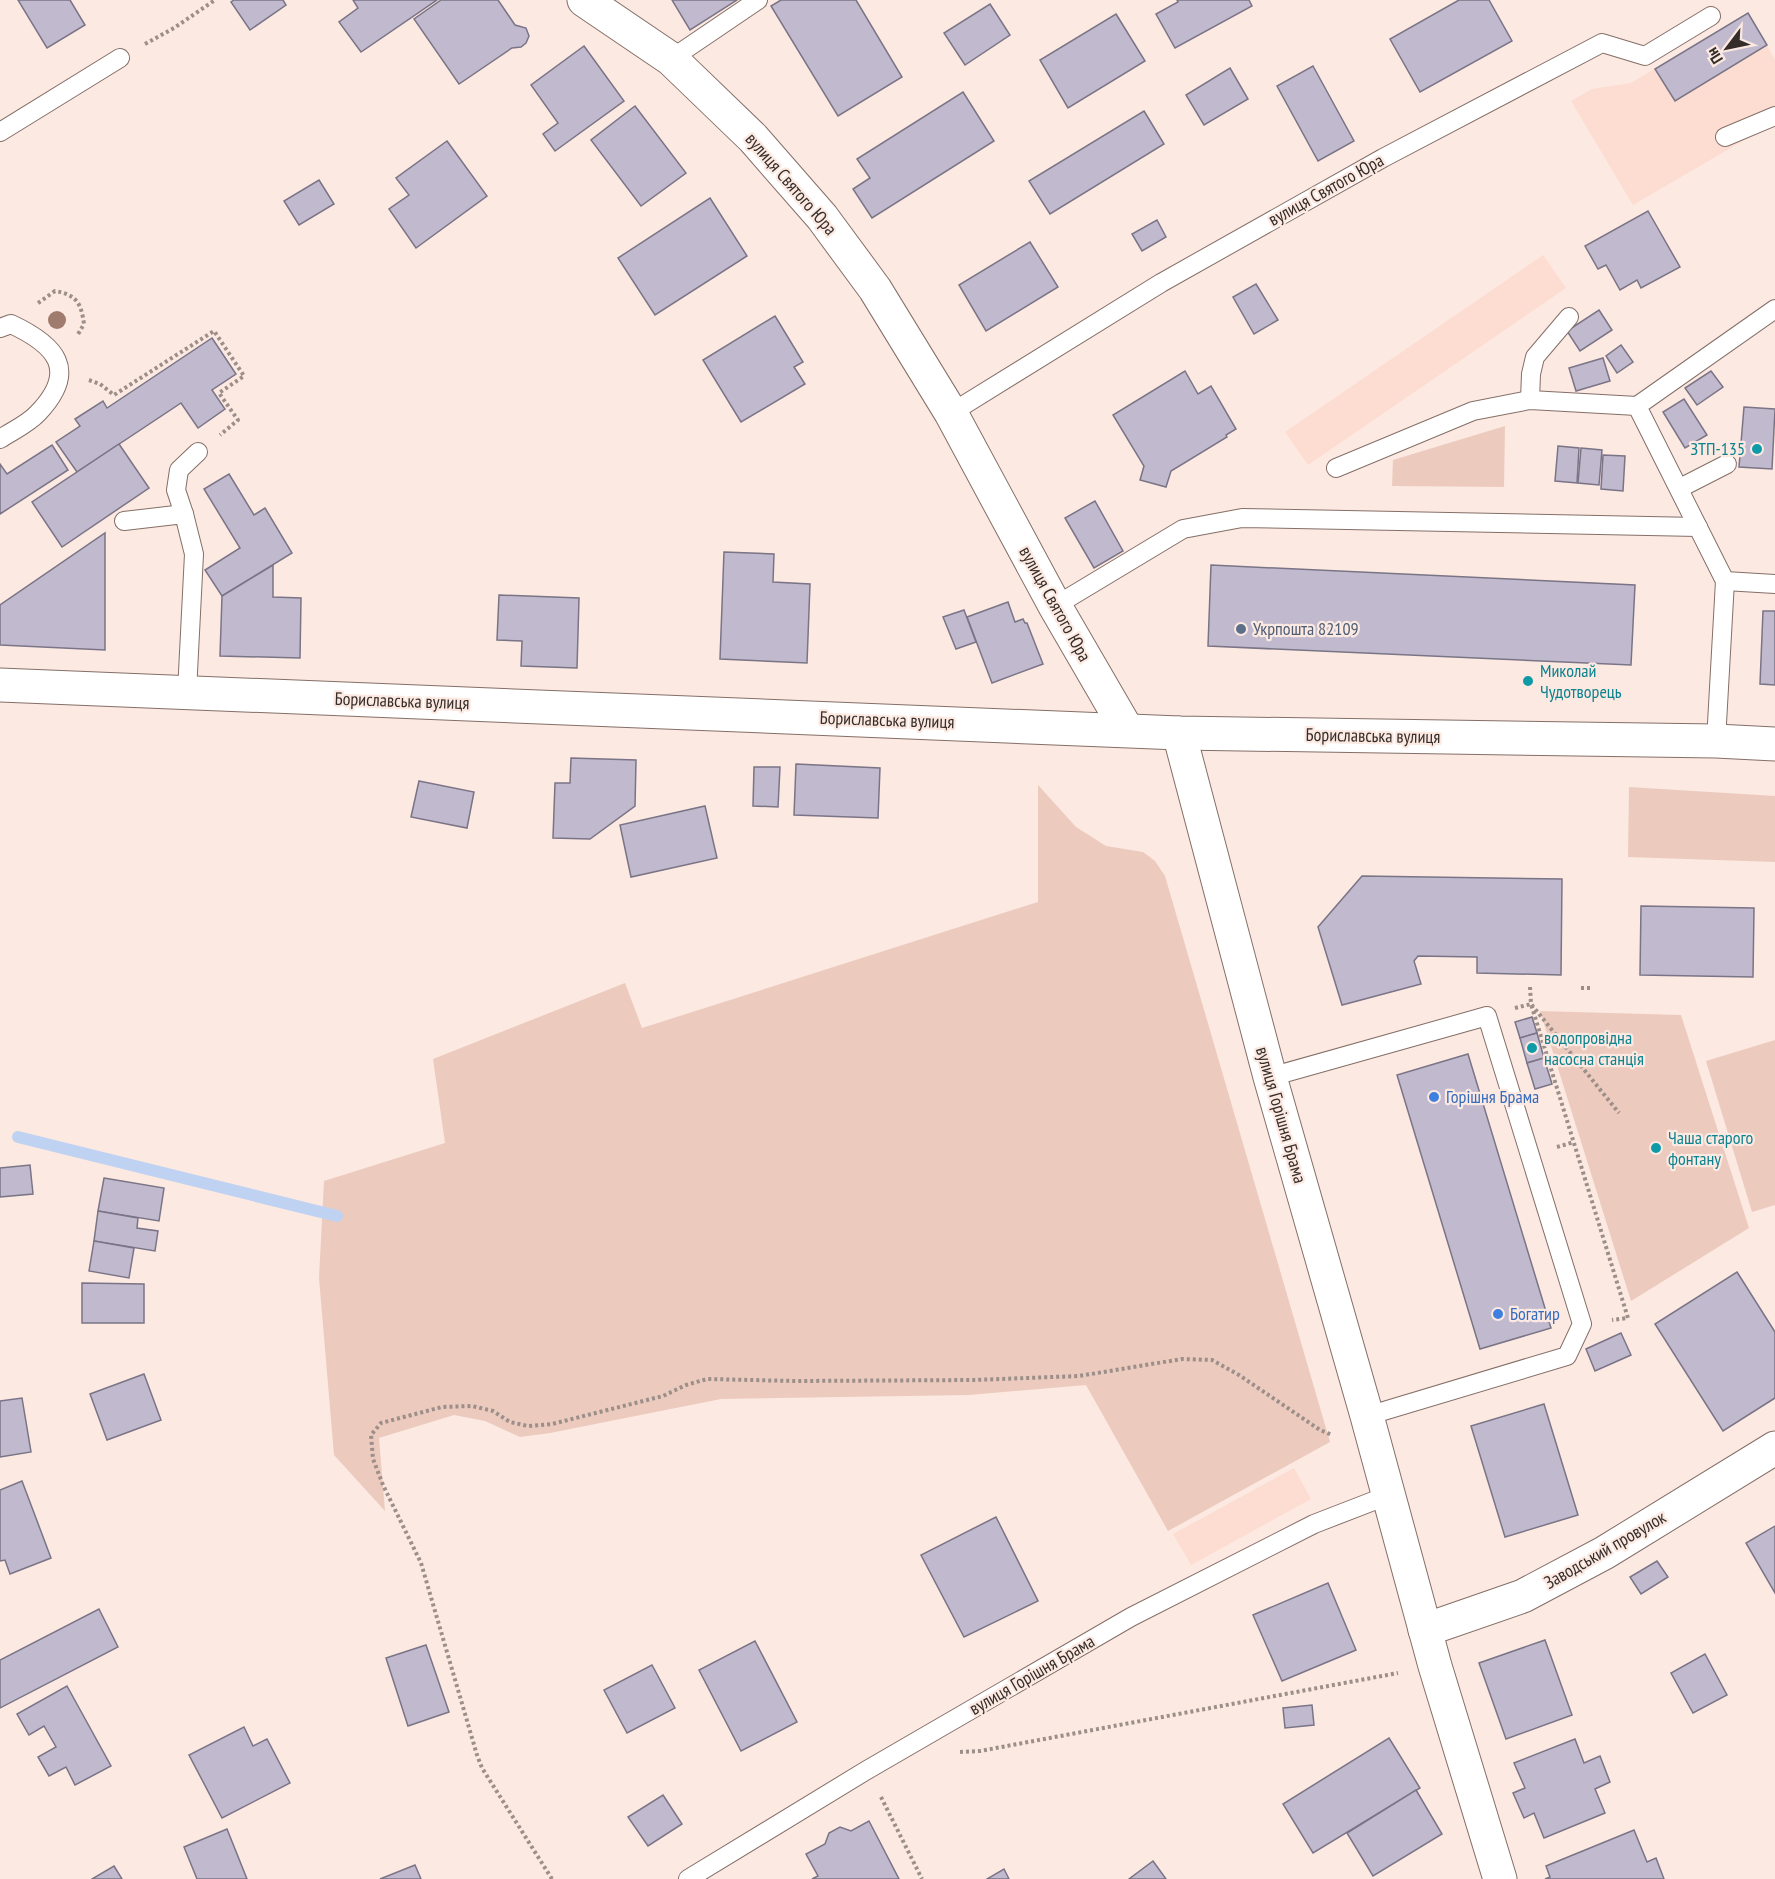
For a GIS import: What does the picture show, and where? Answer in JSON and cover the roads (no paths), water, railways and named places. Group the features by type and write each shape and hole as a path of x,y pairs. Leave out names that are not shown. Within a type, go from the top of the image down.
{"street":[{"name":"вулиця Святого Юра","path":"584,0 671,58 753,138 822,217 875,289 951,413 1054,606 1127,730"},
{"name":"Бориславська вулиця","path":"0,685 1179,733 1716,741 1775,744"},
{"name":"вулиця Горішня Брама","path":"1179,733 1270,1077 1367,1416 1435,1666 1500,1879"},
{"name":"Заводський провулок","path":"1425,1630 1523,1596 1604,1553 1775,1448"}],"lane":[{"path":"671,58 758,0"},
{"name":"вулиця Святого Юра","path":"951,413 1161,283 1414,141 1602,43 1645,56 1711,16"},
{"path":"0,132 120,58"},
{"path":"1725,137 1775,116"},
{"path":"1336,468 1473,411 1530,400 1637,406 1775,309"},
{"path":"1530,400 1531,374 1535,357 1569,317"},
{"path":"0,328 11,324 34,334 53,353 61,370 56,390 37,415 0,439"},
{"path":"1637,406 1725,581 1716,741"},
{"path":"187,692 194,554 176,490 179,470 198,452"},
{"path":"1680,488 1727,464"},
{"path":"124,521 184,514"},
{"path":"1054,606 1183,529 1242,518 1698,527"},
{"path":"1725,581 1775,584"},
{"path":"1270,1077 1487,1016 1582,1324 1567,1356 1367,1416"},
{"name":"вулиця Горішня Брама","path":"688,1879 867,1770 1131,1617 1314,1524 1389,1495"}],"waterway":[{"path":"18,1137 337,1216"}],"place":[{"name":"ЗТП-135","path":"1757,449"},
{"name":"Укрпошта 82109","path":"1241,629"},
{"name":"Миколай Чудотворець","path":"1528,681"},
{"name":"водопровідна насосна станція","path":"1532,1048"},
{"name":"Горішня Брама","path":"1434,1097"},
{"name":"Чаша старого фонтану","path":"1656,1148"},
{"name":"Богатир","path":"1498,1314"}]}
